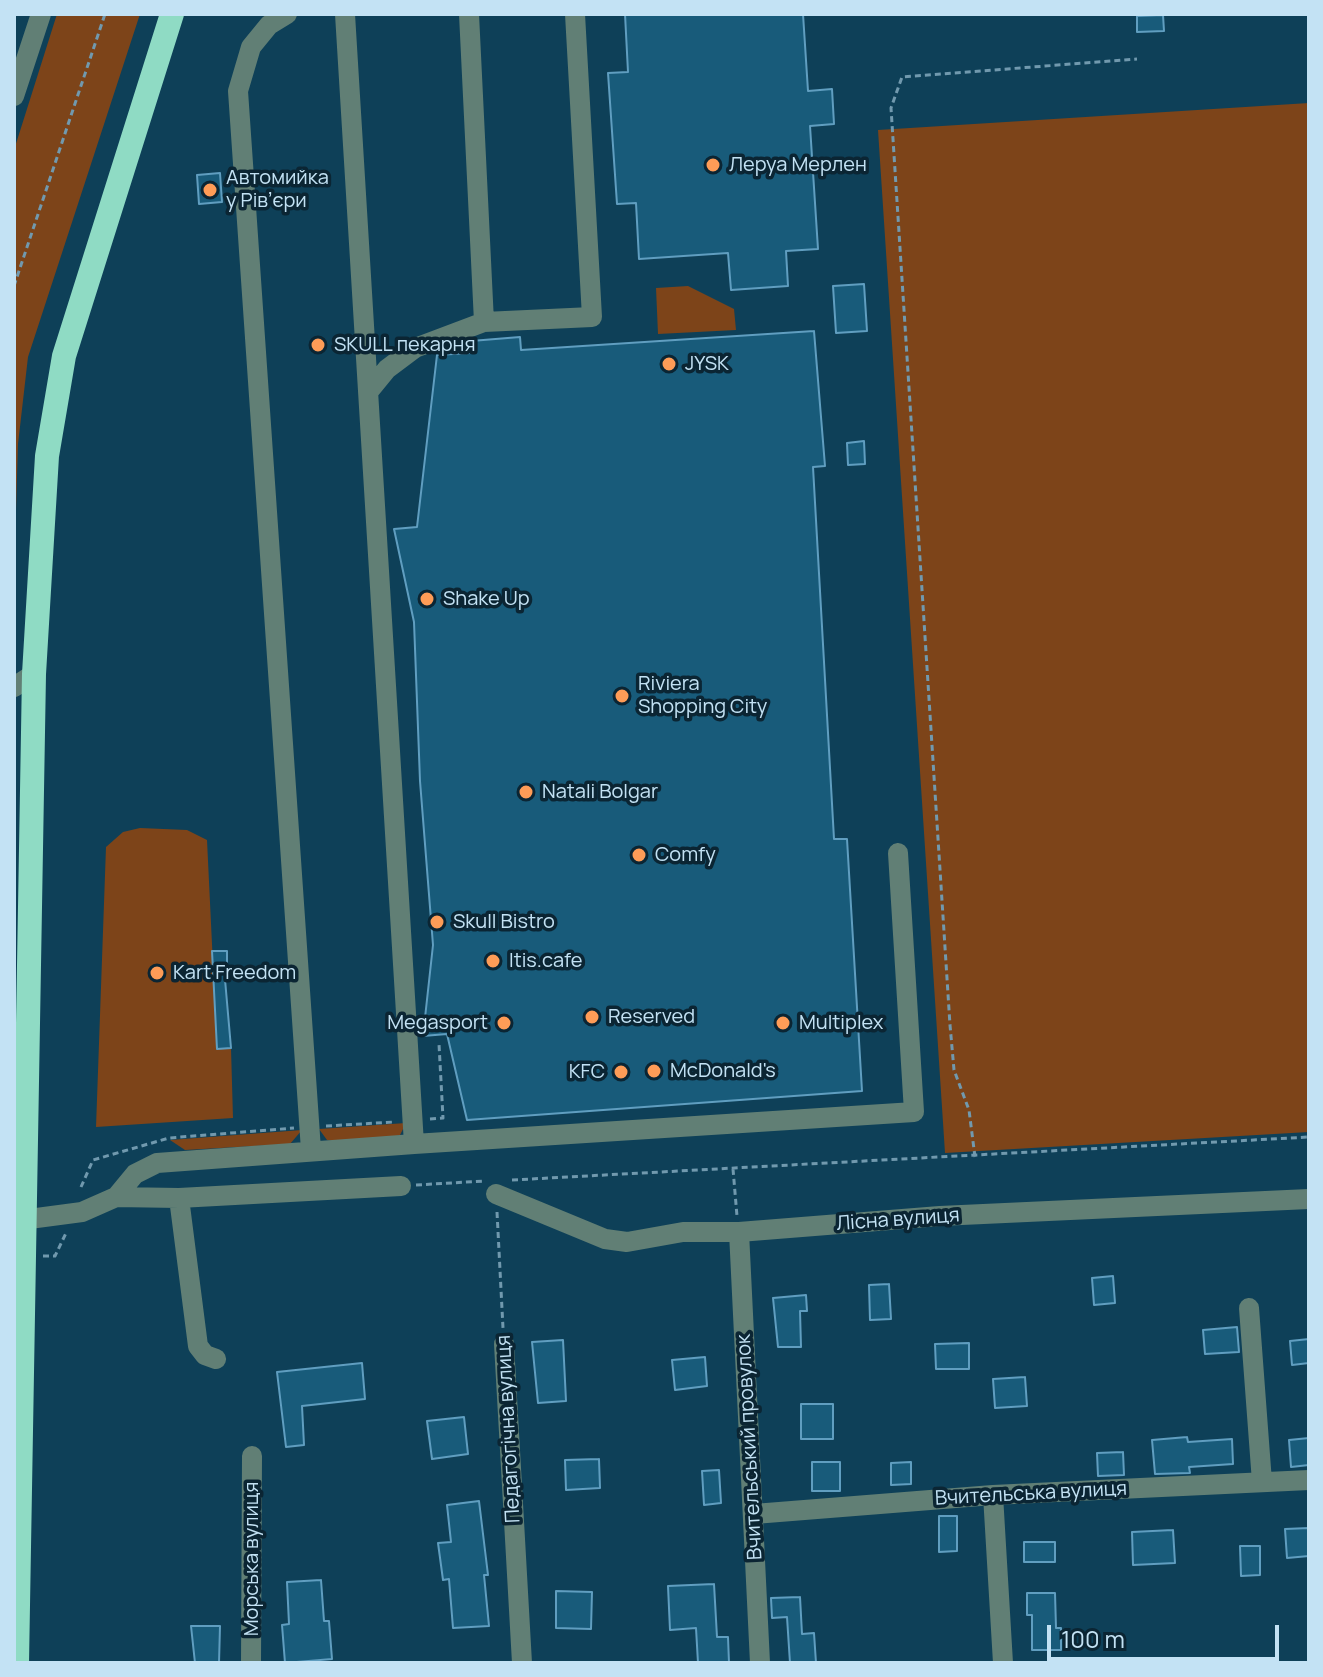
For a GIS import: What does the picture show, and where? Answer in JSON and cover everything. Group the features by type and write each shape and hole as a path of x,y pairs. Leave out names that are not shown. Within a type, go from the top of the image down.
{"highway":[{"path":"17,1663 24,681 47,456 64,356 172,14"}],"street":[{"path":"14,96 41,14"},
{"path":"287,14 269,25 251,47 239,81 311,1150"},
{"path":"345,14 414,1144"},
{"path":"469,14 484,322"},
{"path":"369,391 387,369 415,348 484,322 592,317 575,14"},
{"path":"116,1197 135,1174 157,1163 311,1150 914,1112 898,853"},
{"path":"20,1221 82,1212 116,1197 179,1198 401,1186"},
{"name":"Лісна вулиця","path":"496,1188 605,1239 627,1242 683,1232 739,1232 940,1216 1309,1199"},
{"path":"179,1198 198,1346 205,1355 216,1359"},
{"name":"Вчительський провулок","path":"739,1232 760,1663"},
{"path":"1249,1308 1262,1482"},
{"name":"Педагогічна вулиця","path":"504,1344 522,1663"},
{"name":"Морська вулиця","path":"251,1663 252,1456"},
{"name":"Вчительська вулиця","path":"754,1514 993,1495 1309,1480"},
{"path":"993,1495 1003,1663"}],"path":[{"path":"14,286 105,14"},
{"path":"975,1157 969,1110 954,1070 950,1025 891,108 902,77 1137,59"},
{"path":"423,1120 443,1118 439,1044"},
{"path":"318,1127 406,1121"},
{"path":"513,1180 1309,1137"},
{"path":"733,1169 739,1232"},
{"path":"401,1186 496,1188"},
{"name":"Педагогічна вулиця","path":"496,1188 504,1344"},
{"path":"55,1256 72,1226"}],"shaded area":[{"path":"57,14 140,14 28,357 18,444 14,576 14,150"},
{"path":"1309,103 1309,1132 945,1153 878,130"},
{"path":"688,286 734,309 736,330 658,334 656,288"},
{"name":"Kart Freedom","path":"140,828 187,830 207,840 217,1048 231,1048 233,1118 96,1127 106,847 123,832"},
{"path":"406,1123 400,1135 393,1137 335,1141 327,1140 319,1129"},
{"path":"302,1130 290,1144 185,1150 170,1140"}],"building":[{"name":"Леруа Мерлен","path":"625,14 803,14 808,91 832,89 834,124 810,126 818,249 786,251 788,286 731,290 728,253 639,259 636,203 617,204 608,73 628,72"},
{"path":"1163,15 1164,31 1137,32 1137,16"},
{"name":"Автомийка у Рівʼєри","path":"220,173 222,202 199,204 197,175"},
{"path":"864,284 867,331 836,333 833,286"},
{"name":"Riviera Shopping City","path":"814,331 825,466 813,467 834,839 847,839 862,1091 467,1120 447,1034 423,1036 433,945 420,781 414,622 394,529 417,527 437,355 469,353 471,341 520,337 521,350"},
{"path":"864,441 865,464 848,465 847,443"},
{"path":"212,951 227,951 227,968 224,968 231,1048 217,1049"},
{"path":"1113,1276 1115,1303 1094,1305 1092,1278"},
{"path":"889,1284 891,1319 870,1320 869,1285"},
{"path":"806,1295 807,1311 800,1311 801,1347 778,1347 773,1298"},
{"path":"1237,1327 1239,1352 1205,1354 1203,1330"},
{"path":"1309,1339 1309,1363 1292,1365 1290,1341"},
{"path":"563,1340 566,1401 538,1403 532,1342"},
{"path":"969,1343 969,1369 936,1369 935,1344"},
{"path":"705,1357 707,1386 675,1390 672,1360"},
{"path":"362,1363 365,1399 302,1406 304,1445 286,1447 277,1372"},
{"path":"1025,1377 1027,1406 995,1408 993,1379"},
{"path":"801,1404 833,1404 833,1439 801,1439"},
{"path":"464,1417 468,1454 432,1459 427,1421"},
{"path":"1187,1437 1188,1442 1232,1439 1233,1464 1189,1467 1190,1473 1155,1474 1152,1440"},
{"path":"1309,1438 1309,1465 1291,1467 1289,1440"},
{"path":"1123,1452 1124,1475 1098,1476 1097,1453"},
{"path":"599,1459 600,1488 566,1490 565,1460"},
{"path":"812,1462 840,1462 840,1491 812,1491"},
{"path":"911,1462 911,1484 891,1485 891,1463"},
{"path":"719,1470 721,1503 704,1505 702,1471"},
{"path":"479,1501 488,1575 484,1575 489,1626 453,1628 449,1579 443,1580 438,1543 451,1542 447,1505"},
{"path":"939,1516 957,1516 957,1551 939,1552"},
{"path":"1309,1528 1309,1556 1287,1558 1285,1529"},
{"path":"1173,1530 1175,1563 1133,1565 1132,1532"},
{"path":"1024,1542 1055,1542 1055,1562 1024,1562"},
{"path":"1240,1546 1260,1546 1260,1575 1241,1576"},
{"path":"321,1580 324,1621 329,1621 332,1659 285,1663 282,1625 289,1624 287,1582"},
{"path":"714,1584 717,1637 728,1637 729,1663 698,1663 696,1628 670,1630 668,1586"},
{"path":"556,1591 592,1592 591,1629 556,1628"},
{"path":"1027,1593 1055,1593 1056,1628 1061,1628 1061,1650 1032,1650 1032,1615 1027,1615"},
{"path":"800,1597 802,1634 814,1633 816,1663 790,1663 787,1617 772,1618 771,1598"},
{"path":"191,1626 220,1626 219,1663 195,1663"}],"place":[{"name":"Леруа Мерлен","path":"713,165"},
{"name":"Автомийка у Рівʼєри","path":"210,190"},
{"name":"SKULL пекарня","path":"318,345"},
{"name":"JYSK","path":"669,364"},
{"name":"Shake Up","path":"427,599"},
{"name":"Riviera Shopping City","path":"622,696"},
{"name":"Natali Bolgar","path":"526,792"},
{"name":"Comfy","path":"639,855"},
{"name":"Skull Bistro","path":"437,922"},
{"name":"Itis.cafe","path":"493,961"},
{"name":"Kart Freedom","path":"157,973"},
{"name":"Reserved","path":"592,1017"},
{"name":"Megasport","path":"504,1023"},
{"name":"Multiplex","path":"783,1023"},
{"name":"McDonald's","path":"654,1071"},
{"name":"KFC","path":"621,1072"}]}
